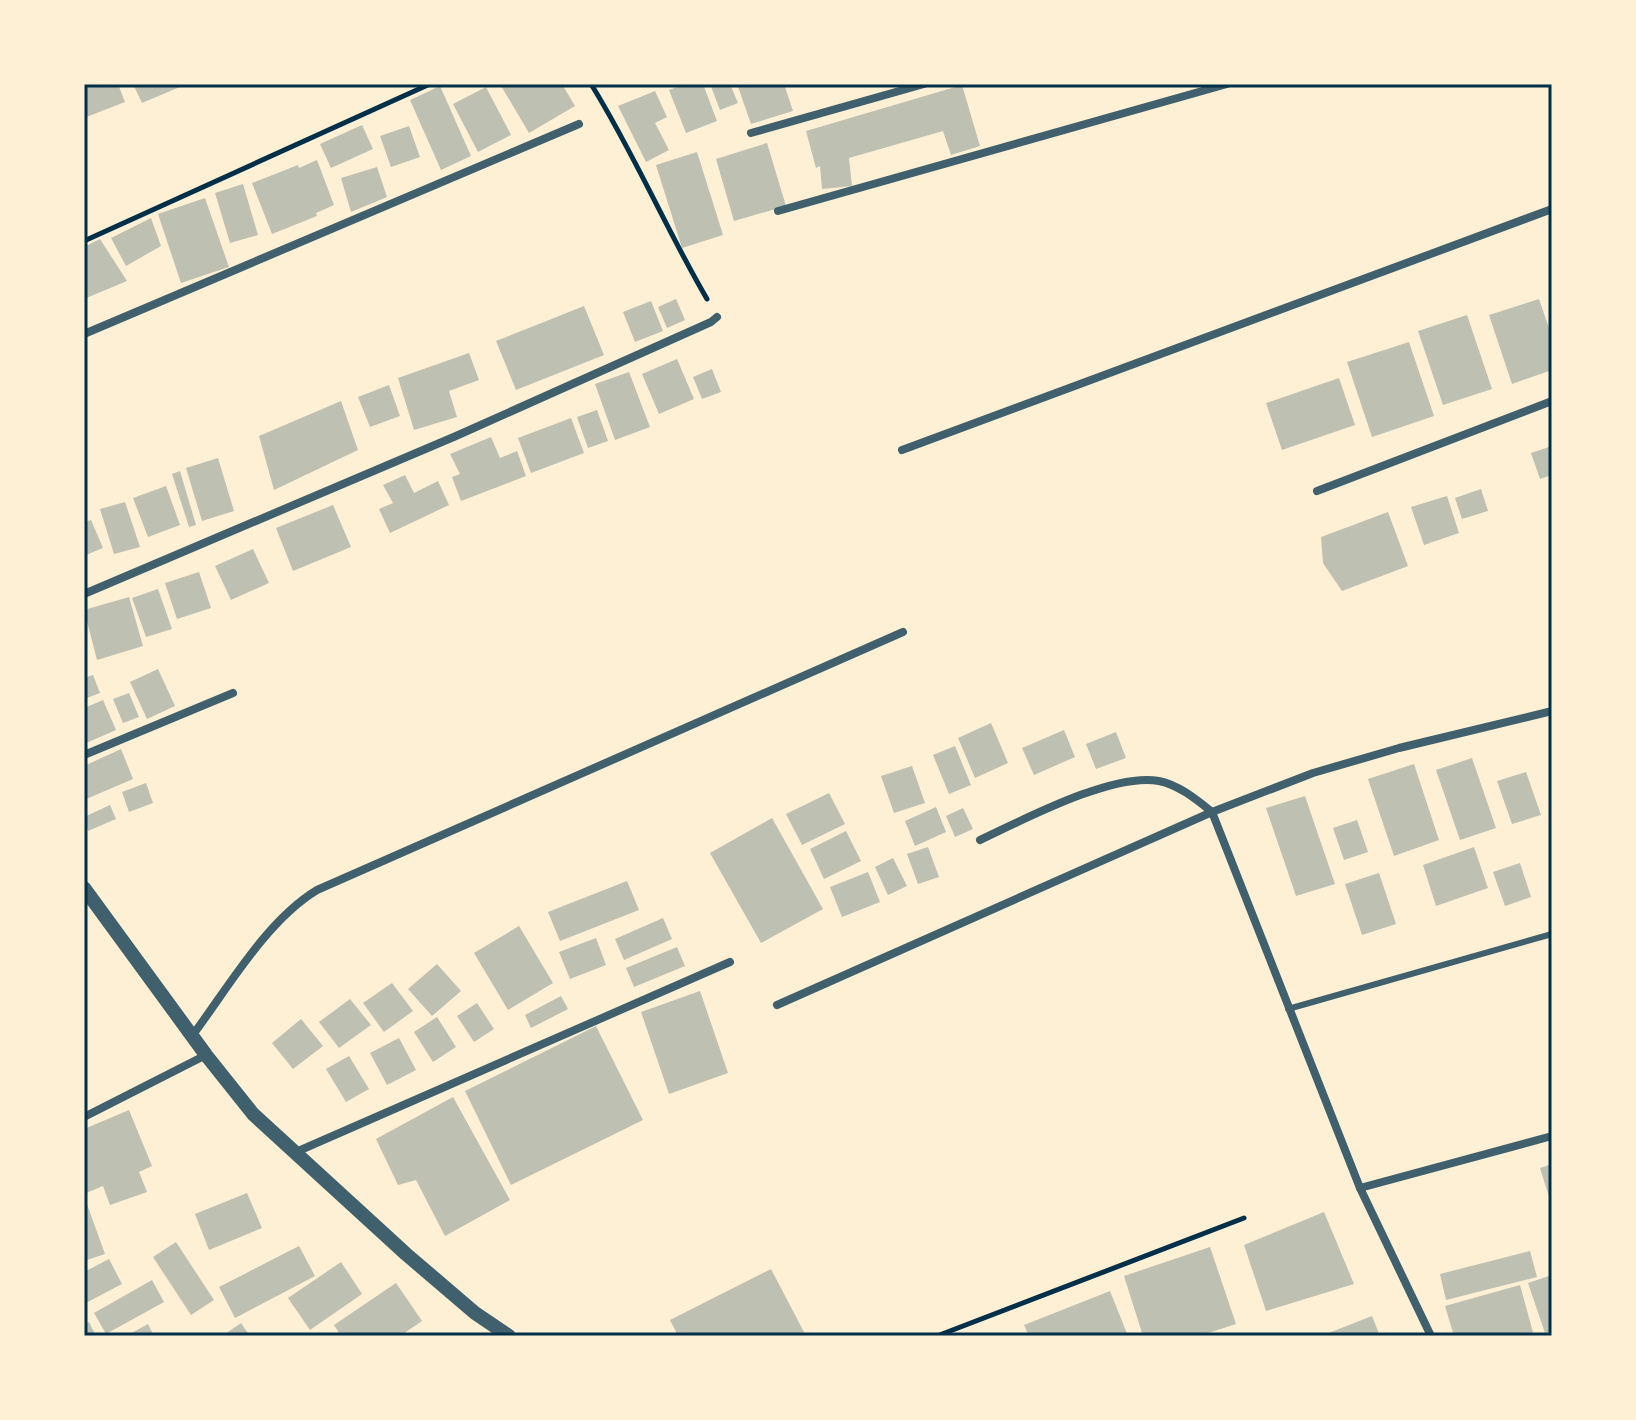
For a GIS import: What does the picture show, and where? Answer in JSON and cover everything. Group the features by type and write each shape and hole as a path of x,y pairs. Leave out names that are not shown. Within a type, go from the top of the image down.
{"street":[{"path":"751,133 924,84"},
{"path":"778,211 1227,84"},
{"path":"84,334 579,124"},
{"path":"902,450 1552,209"},
{"path":"84,594 456,436 717,317"},
{"path":"1317,491 1552,401"},
{"path":"192,1036 279,920 317,890 903,632"},
{"path":"84,755 233,693"},
{"path":"777,1005 1212,812 1313,773 1399,748 1552,711"},
{"path":"980,840 1079,795 1126,783 1159,781 1193,796 1212,812 1360,1188 1431,1336"},
{"path":"84,888 253,1114 406,1254 475,1313 509,1336"},
{"path":"296,1152 730,962"},
{"path":"84,1117 206,1055"},
{"path":"1360,1188 1552,1136"}],"lane":[{"path":"1288,1009 1552,934"}],"path":[{"path":"84,241 430,84"},
{"path":"591,84 717,317"},
{"path":"937,1336 1244,1218"}],"building":[{"path":"84,84 118,84 125,102 84,118"},
{"path":"133,84 187,84 142,103"},
{"path":"500,84 562,84 575,106 529,133"},
{"path":"685,84 703,84 717,121 686,133 669,90"},
{"path":"710,84 730,84 738,103 720,110"},
{"path":"737,84 784,84 793,111 751,124"},
{"path":"962,85 980,146 951,155 943,131 849,158 852,186 822,189 820,166 816,168 806,131"},
{"path":"440,86 471,156 441,170 410,100"},
{"path":"486,87 511,135 478,152 453,104"},
{"path":"655,91 667,117 655,123 669,150 646,162 618,106"},
{"path":"362,125 373,149 331,168 320,144"},
{"path":"409,126 420,157 391,167 380,136"},
{"path":"767,143 786,206 734,221 716,159"},
{"path":"697,152 723,235 682,248 656,165"},
{"path":"317,160 334,205 316,213 317,216 272,234 252,183"},
{"path":"377,167 387,197 351,212 341,178"},
{"path":"243,184 258,235 230,243 215,193"},
{"path":"205,198 229,267 181,283 158,214"},
{"path":"151,218 161,246 126,266 111,238"},
{"path":"100,239 127,281 84,299 84,247"},
{"path":"676,299 685,320 667,328 658,307"},
{"path":"1539,299 1552,337 1552,370 1512,384 1489,315"},
{"path":"651,301 663,331 635,342 623,312"},
{"path":"584,306 604,355 516,390 496,341"},
{"path":"1467,315 1492,389 1443,405 1418,331"},
{"path":"1409,342 1434,416 1372,437 1347,362"},
{"path":"469,353 479,380 449,391 457,417 414,430 398,378"},
{"path":"677,359 694,399 659,414 642,374"},
{"path":"712,369 721,392 702,399 693,377"},
{"path":"629,372 650,427 615,440 595,384"},
{"path":"1339,378 1355,425 1282,450 1266,403"},
{"path":"389,385 400,416 370,427 358,397"},
{"path":"341,401 358,450 274,490 259,436"},
{"path":"597,410 608,441 588,448 577,417"},
{"path":"571,418 584,453 531,473 518,438"},
{"path":"491,437 500,458 517,451 526,476 461,501 452,477 460,474 450,454"},
{"path":"1552,446 1552,475 1540,479 1531,453"},
{"path":"218,458 234,511 202,521 186,468"},
{"path":"180,471 196,525 189,527 172,474"},
{"path":"405,475 414,493 438,481 449,505 390,533 379,509 393,503 383,485"},
{"path":"166,486 180,525 148,537 133,498"},
{"path":"1481,489 1488,511 1462,519 1455,498"},
{"path":"1447,496 1459,533 1424,545 1411,507"},
{"path":"125,502 140,547 114,554 100,509"},
{"path":"333,505 351,547 293,571 276,528"},
{"path":"1388,512 1408,566 1342,591 1323,563 1321,537"},
{"path":"91,520 103,548 86,555 84,522"},
{"path":"253,549 269,583 231,600 215,566"},
{"path":"199,572 211,608 177,619 165,583"},
{"path":"158,589 172,629 146,637 132,598"},
{"path":"129,597 143,646 97,660 84,610"},
{"path":"158,669 175,706 147,719 130,682"},
{"path":"93,675 100,693 84,699 84,678"},
{"path":"129,693 139,717 123,723 113,699"},
{"path":"103,700 116,730 84,744 84,708"},
{"path":"991,723 1008,763 975,778 958,738"},
{"path":"1064,730 1075,757 1034,775 1022,748"},
{"path":"1116,732 1126,758 1096,769 1086,744"},
{"path":"955,746 971,785 949,794 933,755"},
{"path":"121,749 133,779 84,800 84,766"},
{"path":"1472,758 1496,828 1460,840 1436,770"},
{"path":"1414,764 1439,840 1394,856 1368,779"},
{"path":"912,766 925,803 894,813 881,776"},
{"path":"1526,772 1541,815 1512,824 1497,781"},
{"path":"146,783 153,803 129,812 122,792"},
{"path":"829,793 845,824 802,845 786,814"},
{"path":"1305,796 1335,884 1296,896 1266,808"},
{"path":"110,805 116,819 88,831 84,817"},
{"path":"936,807 946,832 915,846 905,821"},
{"path":"963,808 973,829 955,837 946,816"},
{"path":"772,818 823,909 761,943 710,853"},
{"path":"1357,820 1368,852 1344,860 1333,828"},
{"path":"846,831 861,861 824,879 810,849"},
{"path":"928,847 939,877 918,884 907,854"},
{"path":"1474,847 1488,888 1436,906 1423,865"},
{"path":"893,858 907,886 888,895 875,867"},
{"path":"1520,863 1531,897 1505,906 1493,872"},
{"path":"868,872 880,902 842,917 830,887"},
{"path":"1379,873 1396,924 1362,935 1345,884"},
{"path":"627,881 639,910 560,941 548,912"},
{"path":"663,918 672,939 624,960 615,939"},
{"path":"519,926 553,983 508,1010 474,953"},
{"path":"596,938 606,965 570,979 559,952"},
{"path":"677,947 685,966 634,987 626,968"},
{"path":"437,964 461,991 432,1016 408,989"},
{"path":"392,983 413,1011 384,1032 363,1003"},
{"path":"700,991 728,1073 669,1094 641,1012"},
{"path":"561,996 568,1009 531,1028 525,1015"},
{"path":"350,999 371,1025 339,1048 319,1022"},
{"path":"477,1003 494,1029 474,1042 457,1016"},
{"path":"437,1017 456,1047 433,1062 414,1032"},
{"path":"301,1019 323,1046 293,1069 272,1043"},
{"path":"596,1026 643,1120 511,1185 465,1091"},
{"path":"399,1038 416,1070 387,1085 370,1053"},
{"path":"349,1056 369,1089 346,1102 326,1069"},
{"path":"453,1097 510,1200 445,1236 416,1180 398,1185 376,1139"},
{"path":"129,1110 152,1166 139,1172 147,1192 110,1205 103,1186 84,1194 84,1129"},
{"path":"1552,1164 1552,1203 1551,1203 1540,1168"},
{"path":"247,1193 262,1228 209,1250 195,1214"},
{"path":"84,1196 105,1254 84,1261"},
{"path":"1324,1212 1354,1284 1266,1311 1244,1245"},
{"path":"176,1242 214,1300 191,1315 153,1257"},
{"path":"299,1246 315,1276 235,1318 219,1287"},
{"path":"1210,1247 1236,1324 1199,1336 1143,1336 1124,1276"},
{"path":"1530,1251 1537,1277 1446,1300 1440,1274"},
{"path":"109,1259 122,1284 84,1304 84,1272"},
{"path":"341,1262 362,1294 310,1330 288,1298"},
{"path":"771,1269 806,1336 678,1336 670,1320"},
{"path":"1552,1275 1552,1331 1545,1333 1528,1283"},
{"path":"152,1280 164,1302 106,1334 94,1313"},
{"path":"396,1283 422,1321 400,1336 341,1336 334,1325"},
{"path":"1520,1285 1534,1336 1454,1336 1445,1306"},
{"path":"1110,1291 1128,1336 1029,1336 1024,1325"},
{"path":"1372,1316 1380,1336 1321,1336"},
{"path":"89,1322 96,1336 84,1336 84,1324"},
{"path":"241,1323 250,1336 222,1336"},
{"path":"148,1324 154,1336 126,1336"}]}
